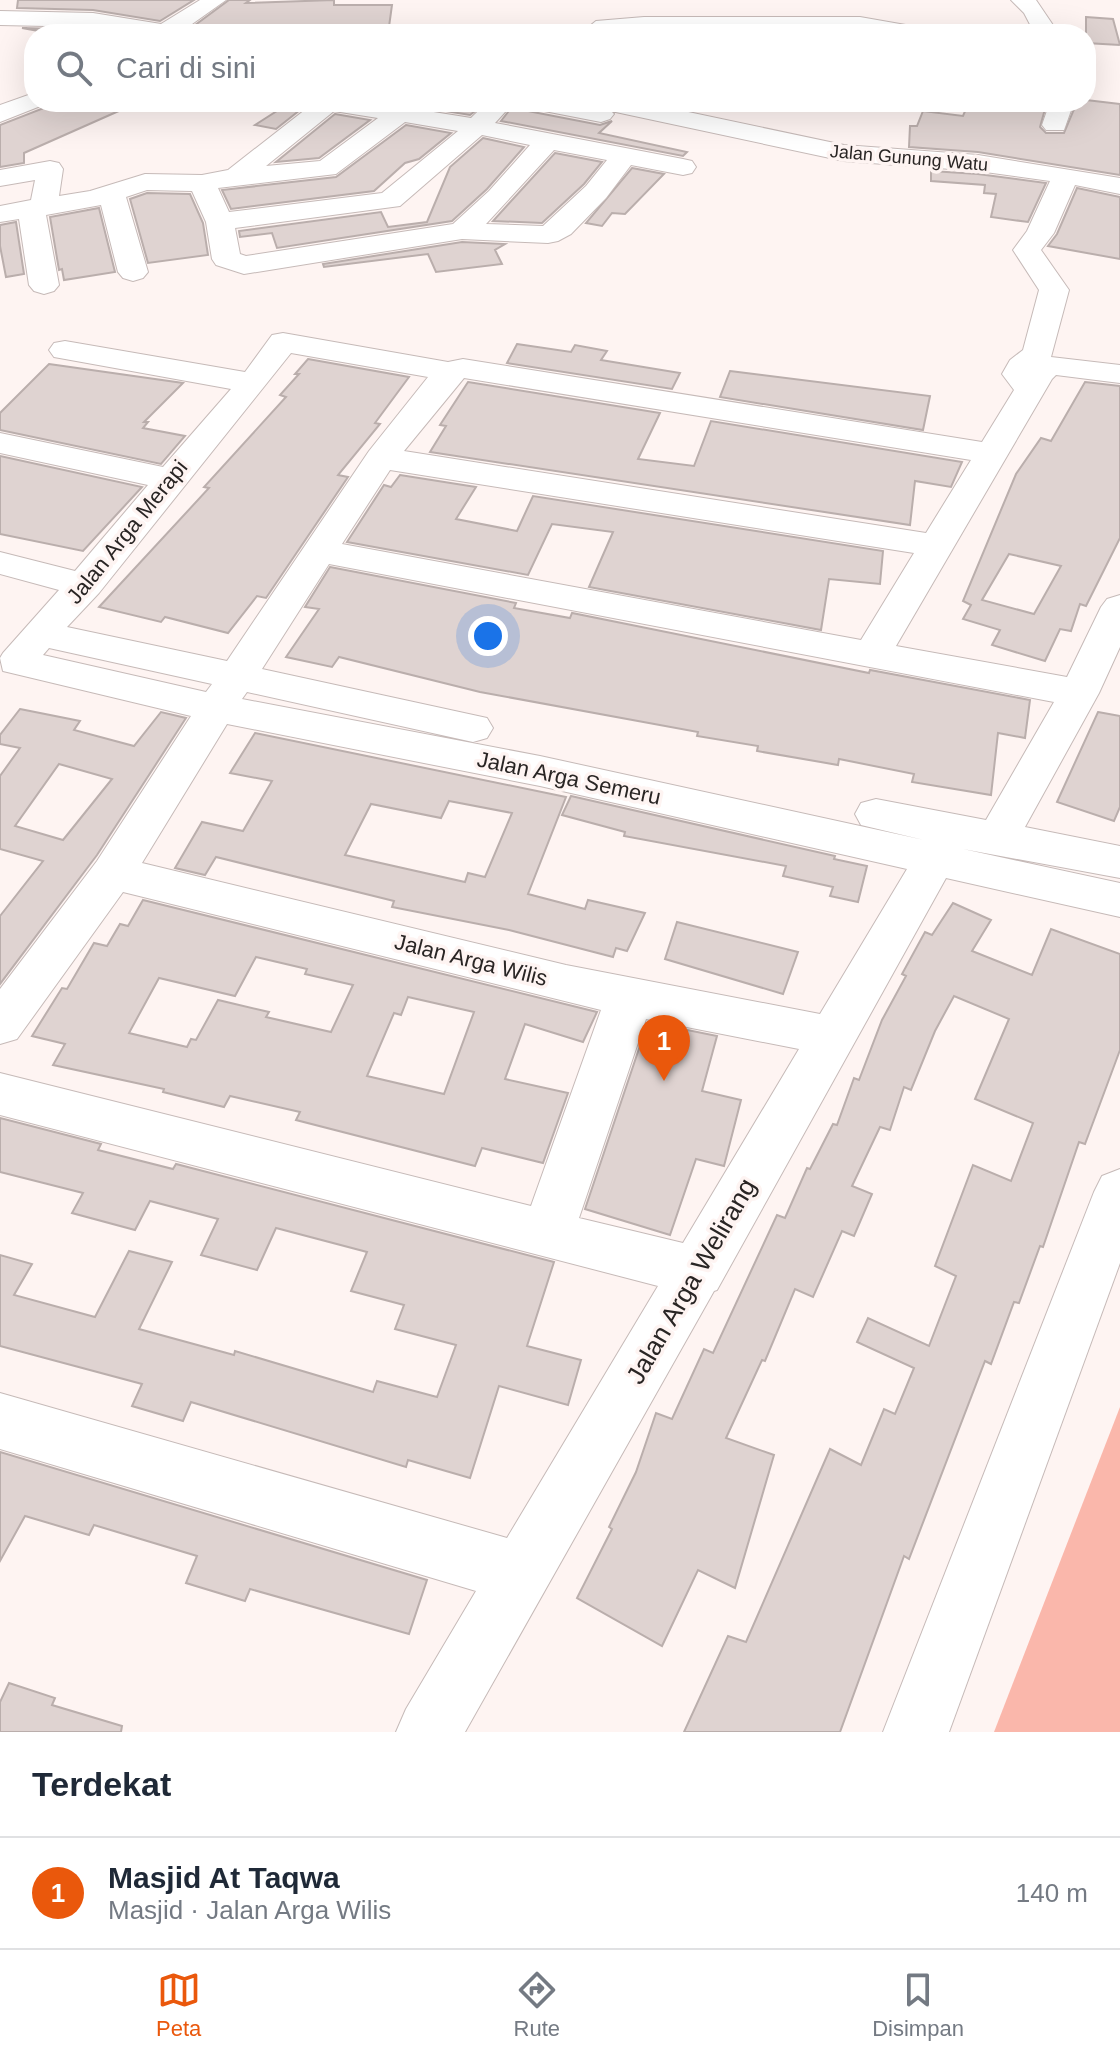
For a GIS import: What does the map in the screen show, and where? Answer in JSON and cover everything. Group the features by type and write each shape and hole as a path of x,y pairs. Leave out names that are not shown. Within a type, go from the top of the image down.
{"street":[{"path":"177,24 215,0"},
{"path":"1022,0 1033,9 1041,24"},
{"path":"0,18 93,20 120,24"},
{"path":"236,177 314,112"},
{"path":"395,112 683,167"},
{"path":"220,222 390,200 492,112"},
{"name":"Jalan Gunung Watu","path":"640,112 844,153 978,163 1120,186"},
{"path":"0,214 111,193 145,182 202,183 327,168 401,113"},
{"path":"462,231 499,197 547,142"},
{"path":"202,183 220,222 226,259 244,265 462,231 548,235 561,228 596,192 624,156"},
{"path":"0,178 50,169 37,208 44,285"},
{"path":"1033,386 1020,380 1018,374 1021,367 1038,354 1054,290 1027,250 1040,233 1066,175"},
{"path":"596,192 630,199"},
{"path":"111,193 133,272"},
{"name":"Jalan Arga Merapi","path":"19,659 86,585 169,479 253,383 283,342 449,372"},
{"path":"65,350 253,383"},
{"path":"871,656 1047,367 1068,366 1120,374"},
{"path":"0,1025 113,873 318,551 381,458 449,372 463,368 993,454"},
{"path":"0,443 169,479"},
{"path":"381,458 938,546"},
{"path":"318,551 1079,693"},
{"path":"0,563 86,585"},
{"name":"Jalan Arga Welirang","path":"429,1732 698,1272 831,1036 961,843 1079,693 1120,607"},
{"name":"Jalan Arga Semeru","path":"19,659 227,693 540,771 961,843 1120,862"},
{"name":"Jalan Arga Semeru","path":"961,843 1120,900"},
{"name":"Jalan Arga Wilis","path":"113,873 629,998 831,1036"},
{"path":"548,1232 629,998"},
{"path":"0,1094 698,1272"},
{"path":"916,1732 1120,1192"},
{"path":"0,1421 520,1573"}],"shaded area":[{"path":"1120,1407 1120,1732 994,1732"}],"building":[{"path":"18,0 194,0 160,21 93,10 17,8"},
{"path":"229,0 250,0 246,3 334,0 334,5 392,5 389,24 197,24"},
{"path":"1086,17 1113,19 1120,45 1096,44 1096,24 1086,24"},
{"path":"1096,101 1120,104 1120,175 978,152 909,147 910,126 917,126 923,112 963,116 965,112 1044,112 1040,127 1046,133 1064,133 1073,112 1096,112"},
{"path":"34,112 116,112 24,153 24,163 0,167 0,125"},
{"path":"275,112 297,112 276,129 255,125"},
{"path":"508,112 533,112 600,125 612,121 599,133 687,152 683,156 501,121"},
{"path":"335,114 370,120 319,158 276,162"},
{"path":"406,125 451,133 419,159 405,163 374,191 231,209 222,190 336,177"},
{"path":"483,138 524,147 487,189 452,221 277,248 272,233 240,237 239,231 381,212 388,227 427,222 450,167"},
{"path":"555,153 602,162 584,184 542,223 493,221"},
{"path":"632,168 664,174 625,214 612,213 602,226 586,223"},
{"path":"931,171 1046,183 1028,222 991,217 996,194 984,193 985,185 931,181"},
{"path":"1077,188 1120,197 1120,259 1048,246 1057,234"},
{"path":"147,193 190,194 203,223 208,255 148,263 130,199"},
{"path":"99,208 115,272 64,280 62,269 59,270 50,217"},
{"path":"16,222 24,274 6,277 0,246 0,225"},
{"path":"462,242 505,244 495,250 502,264 436,272 428,254 324,267 323,264"},
{"path":"517,344 571,352 575,345 607,351 601,360 680,373 672,389 507,363"},
{"path":"308,359 409,377 375,423 380,424 338,475 348,477 266,598 257,596 228,633 165,617 161,622 99,607 209,488 204,487 286,397 280,395"},
{"path":"49,364 183,383 144,422 148,422 143,428 185,436 161,464 0,430 0,413"},
{"path":"730,371 930,396 923,430 720,397"},
{"path":"468,382 660,413 638,459 694,466 711,421 962,462 951,487 915,481 910,525 430,452 446,426 440,425"},
{"path":"1085,382 1120,386 1120,538 1086,606 1080,604 1071,631 1060,629 1045,661 992,645 1000,630 963,619 971,605 963,601 1016,474 1041,438 1051,441","holes":["1009,554 1061,566 1034,614 982,600"]},
{"path":"0,456 142,487 83,551 0,534"},
{"path":"400,475 476,487 456,519 517,531 533,496 883,551 880,584 829,579 821,630 589,587 613,532 552,524 528,575 347,542 384,485 391,487"},
{"path":"330,567 516,603 514,608 570,618 572,613 869,673 870,670 1030,700 1025,738 998,733 991,795 912,782 914,774 839,759 838,765 757,751 758,746 697,736 698,732 480,692 339,657 332,667 286,657 319,609 305,607"},
{"path":"20,709 80,721 74,730 134,746 161,712 186,718 97,855 0,984 0,916 43,861 0,849 0,776 20,748 0,744 0,735","holes":["59,764 112,779 63,840 15,826"]},
{"path":"1098,712 1120,716 1120,807 1114,821 1057,802"},
{"path":"255,733 566,797 528,894 585,909 588,900 645,913 627,951 616,948 613,957 509,930 392,907 394,901 216,857 205,875 175,868 202,822 243,831 272,781 230,773","holes":["449,801 512,813 485,877 468,873 465,882 345,855 371,804 441,818"]},
{"path":"571,796 867,866 858,902 830,896 833,887 783,876 786,866 624,836 625,832 562,815"},
{"path":"143,900 597,1012 583,1042 525,1024 505,1079 568,1093 543,1163 482,1148 475,1166 296,1120 300,1112 230,1096 224,1107 163,1092 164,1089 53,1065 65,1044 32,1036 62,988 67,989 94,943 107,946 120,924 128,926","holes":["256,957 307,969 305,974 353,985 331,1032 266,1017 269,1012 218,1000 196,1040 191,1039 187,1047 129,1033 159,978 235,996","408,997 474,1012 444,1094 367,1076 394,1013 401,1015"]},
{"path":"953,903 991,920 972,951 1032,975 1051,929 1120,954 1120,1050 1085,1144 1079,1142 1043,1247 1040,1246 1019,1303 1014,1302 991,1364 985,1361 909,1559 904,1556 840,1732 684,1732 728,1636 746,1642 830,1449 861,1465 884,1409 895,1414 914,1368 857,1342 868,1318 929,1346 956,1276 935,1266 973,1165 1011,1181 1033,1123 975,1099 1009,1019 954,996 935,1031 911,1090 904,1087 890,1130 880,1127 852,1186 872,1194 854,1236 842,1231 813,1297 795,1289 765,1361 762,1360 726,1438 774,1455 735,1588 698,1570 662,1646 577,1598 612,1529 609,1527 636,1472 656,1413 672,1419 704,1349 713,1353 777,1215 785,1218 807,1168 810,1169 833,1124 837,1125 854,1078 859,1080 882,1020 906,976 902,974 925,932 932,935"},
{"path":"677,922 798,952 783,994 665,959"},
{"path":"648,1022 717,1036 702,1091 741,1100 724,1166 696,1159 670,1235 585,1209"},
{"path":"0,1118 101,1144 98,1150 173,1169 176,1164 554,1262 527,1346 581,1360 568,1405 499,1386 470,1478 408,1460 406,1467 191,1402 183,1421 132,1406 142,1384 0,1346 0,1255 32,1264 14,1295 95,1317 129,1251 172,1262 139,1329 234,1355 235,1351 373,1392 377,1381 437,1397 456,1345 395,1329 404,1305 351,1291 367,1252 276,1228 257,1270 201,1255 218,1219 150,1201 135,1230 72,1213 83,1193 0,1172"},
{"path":"0,1452 427,1580 409,1634 250,1589 245,1601 186,1583 197,1556 94,1525 89,1535 25,1516 0,1561"},
{"path":"9,1683 55,1698 52,1705 122,1726 121,1732 0,1732 0,1702"}],"place":[{"name":"Masjid At Taqwa","path":"664,1081"}]}
